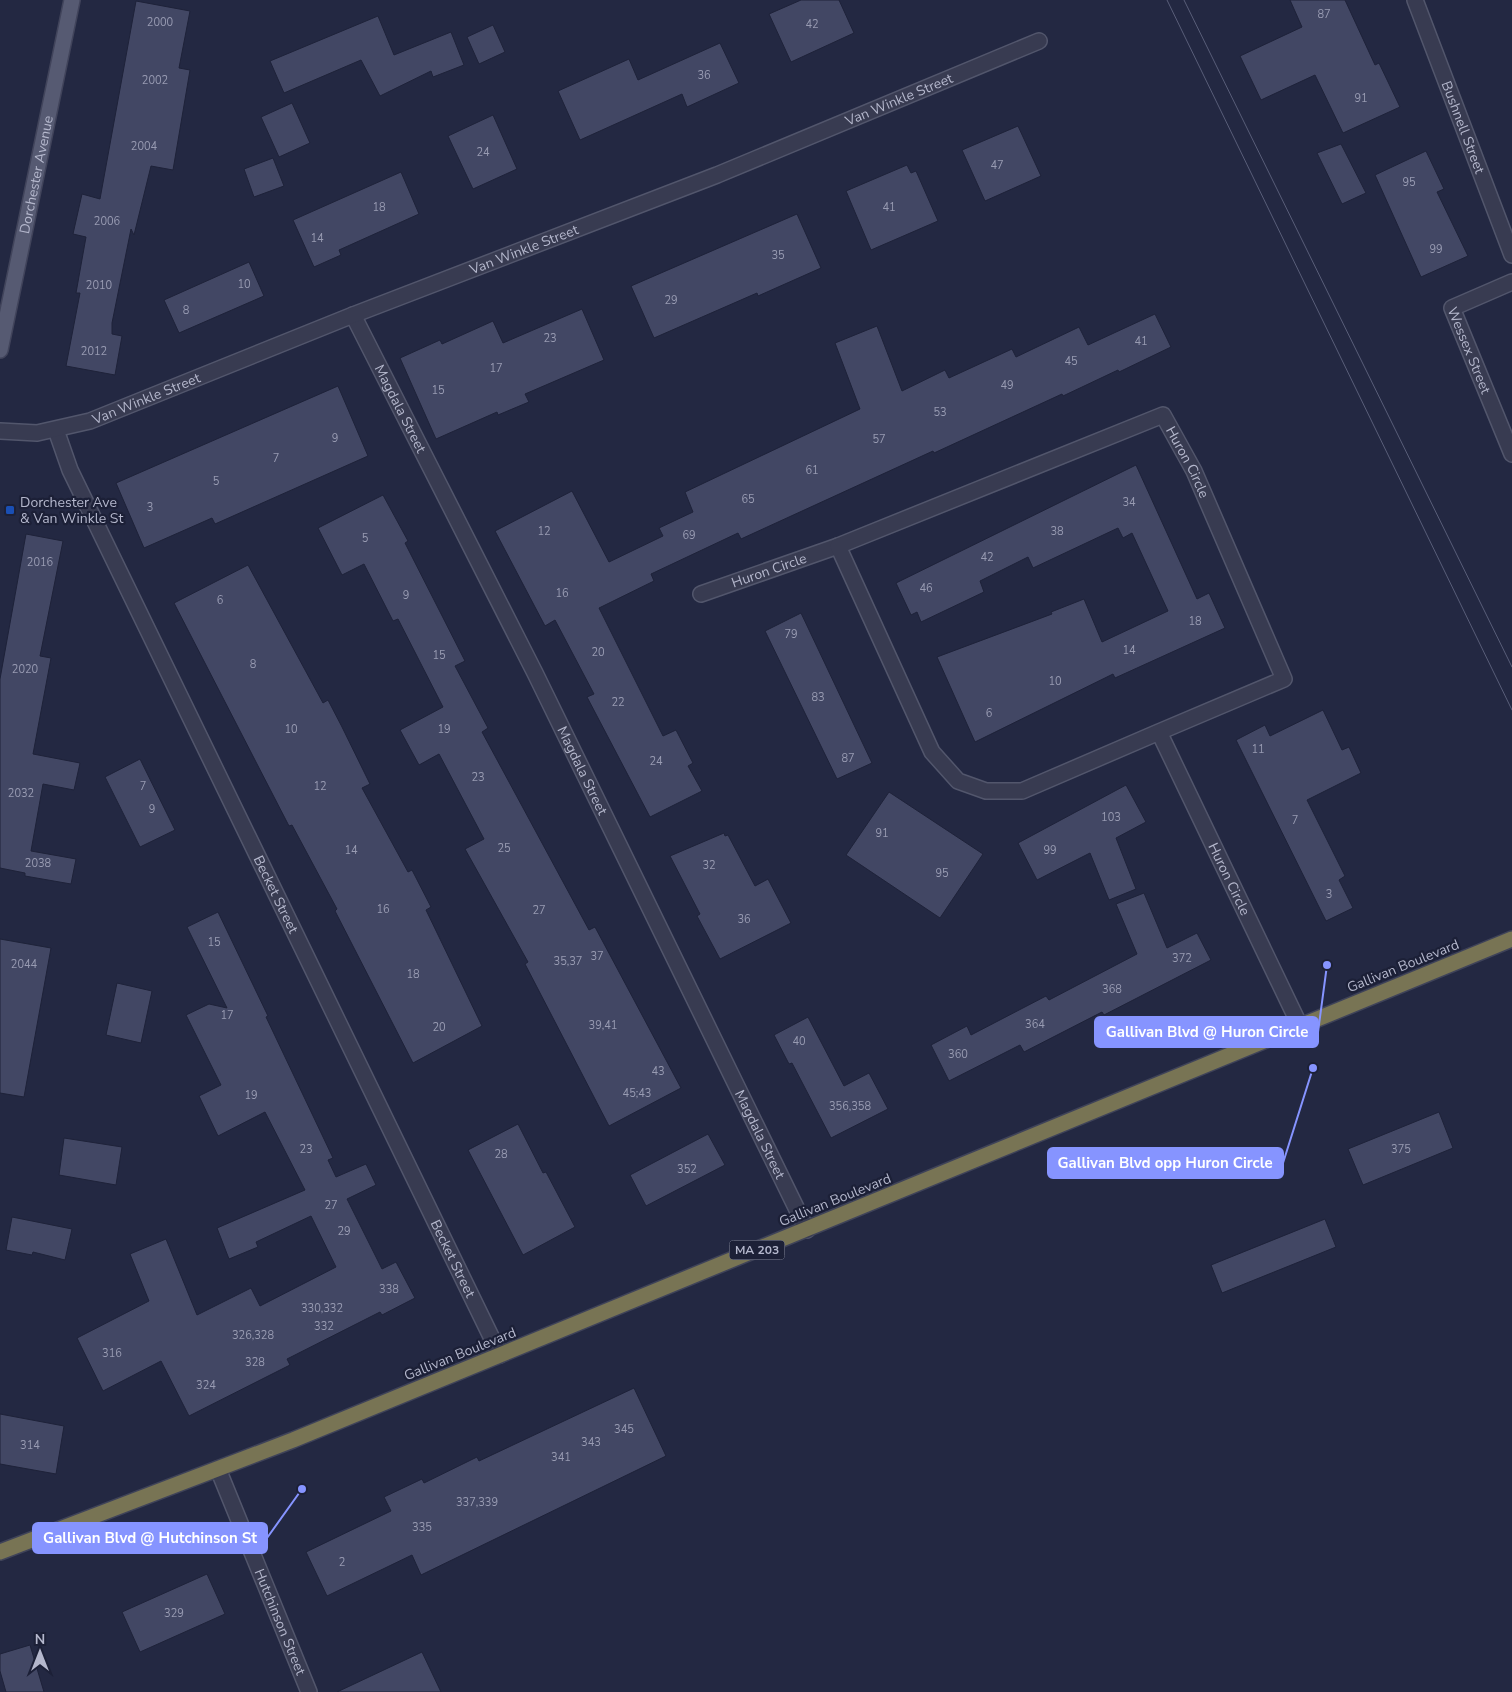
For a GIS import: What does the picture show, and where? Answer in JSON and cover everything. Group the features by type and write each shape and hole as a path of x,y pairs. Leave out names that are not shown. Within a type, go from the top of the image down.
{"highway":[{"name":"Gallivan Boulevard","path":"0,1552 218,1469 500,1356 1512,939"}],"main road":[{"name":"Dorchester Avenue","path":"0,347 72,0"}],"street":[{"name":"Bushnell Street","path":"1415,0 1512,255"},
{"name":"Van Winkle Street","path":"0,431 21,433 56,430 90,421 353,315 718,175 1039,41"},
{"name":"Wessex Street","path":"1512,282 1452,308 1512,454"},
{"name":"Magdala Street","path":"353,315 540,682 807,1230"},
{"name":"Huron Circle","path":"700,594 838,546 1163,415 1194,471 1284,679 1022,791 986,791 958,781 932,752 838,546"},
{"name":"Becket Street","path":"56,430 70,470 500,1356"},
{"name":"Huron Circle","path":"1159,732 1300,1026"},
{"name":"Hutchinson Street","path":"218,1469 308,1692"}],"building":[{"path":"801,0 839,0 854,33 791,62 769,14"},
{"path":"1290,0 1345,0 1375,65 1379,63 1400,107 1343,133 1315,75 1261,100 1240,56 1302,27"},
{"path":"136,1 190,11 179,68 190,70 173,170 151,166 134,235 131,229 112,323 112,334 122,336 115,375 66,366 80,293 76,293 86,237 73,234 82,194 100,199"},
{"path":"378,16 394,55 451,32 464,65 433,77 431,71 380,96 361,60 284,93 270,61"},
{"path":"493,25 505,52 479,64 467,37"},
{"path":"720,43 739,83 687,107 682,94 580,140 558,91 629,59 638,80"},
{"path":"292,103 310,143 279,157 261,117"},
{"path":"493,115 517,169 473,189 448,136"},
{"path":"1018,126 1041,176 985,201 962,150"},
{"path":"1341,144 1366,193 1342,204 1317,153"},
{"path":"1426,151 1444,189 1437,192 1468,256 1421,277 1375,175"},
{"path":"273,158 284,186 254,197 244,169"},
{"path":"907,165 911,173 916,171 938,221 871,250 846,191"},
{"path":"401,172 419,214 339,250 341,255 314,267 293,220"},
{"path":"797,214 821,268 758,296 757,293 654,338 631,286"},
{"path":"249,262 264,296 179,333 164,300"},
{"path":"582,309 604,360 525,394 529,402 498,415 497,412 436,439 400,358 440,340 442,344 493,321 503,343"},
{"path":"1155,314 1171,347 1119,372 1118,370 1063,396 1062,394 934,453 933,451 741,539 738,533 651,574 654,581 599,608 663,736 676,730 693,763 688,766 702,791 650,817 587,697 594,694 555,620 545,626 495,531 572,491 609,562 663,536 659,528 693,512 685,492 860,409 835,343 877,326 902,391 945,370 949,378 1012,349 1016,357 1079,327 1088,345"},
{"path":"338,386 368,456 215,524 212,518 144,548 116,483"},
{"path":"1136,465 1197,599 1209,593 1225,628 1115,678 1113,674 975,742 937,657 1052,614 1051,612 1084,599 1102,642 1168,611 1132,533 1123,538 1118,528 1033,568 1028,557 980,581 984,592 921,622 917,612 911,615 896,583"},
{"path":"383,495 408,541 405,543 465,661 455,666 488,728 482,732 589,930 595,927 681,1088 609,1126 525,964 528,962 465,849 484,839 439,754 419,765 400,730 443,707 398,619 393,621 364,564 342,575 318,528"},
{"path":"26,534 63,541 40,656 51,658 33,754 80,763 74,790 43,784 31,851 76,859 71,884 25,876 25,873 0,868 0,679"},
{"path":"248,565 323,703 328,700 342,727 370,784 362,788 408,872 412,870 431,907 426,910 482,1026 413,1063 335,911 337,909 292,825 289,826 174,603"},
{"path":"801,613 872,763 837,779 765,631"},
{"path":"1323,710 1342,750 1349,747 1361,773 1307,800 1345,876 1339,880 1353,908 1326,921 1236,740 1265,725 1270,736"},
{"path":"140,759 175,830 140,847 105,777"},
{"path":"1126,785 1146,822 1116,838 1136,889 1109,900 1090,853 1037,880 1018,843"},
{"path":"889,792 983,854 940,918 846,855"},
{"path":"724,833 725,836 728,835 755,886 768,879 791,923 720,959 697,916 700,914 670,856"},
{"path":"1144,893 1167,948 1197,933 1211,960 1104,1015 1102,1012 1024,1052 1020,1045 949,1081 931,1045 967,1026 971,1035 1046,996 1049,1000 1137,954 1116,904"},
{"path":"218,912 333,1158 328,1160 336,1177 366,1164 376,1185 347,1199 382,1269 396,1262 415,1298 382,1315 380,1312 287,1359 290,1365 189,1416 161,1361 103,1391 77,1338 149,1301 130,1254 166,1239 197,1315 251,1288 260,1306 336,1267 311,1216 256,1242 258,1247 229,1259 217,1228 305,1190 265,1112 218,1136 199,1096 221,1085 186,1015 209,1004 227,1008 187,927"},
{"path":"0,939 51,948 24,1097 0,1093"},
{"path":"117,983 152,991 141,1043 106,1035"},
{"path":"808,1017 844,1086 869,1073 888,1109 831,1138 792,1063 789,1064 774,1035"},
{"path":"1439,1112 1453,1148 1363,1185 1348,1149"},
{"path":"518,1124 543,1173 546,1172 575,1227 523,1255 468,1150"},
{"path":"708,1134 725,1165 646,1206 630,1175"},
{"path":"64,1138 122,1147 116,1185 59,1175"},
{"path":"12,1217 72,1229 65,1260 33,1252 32,1255 6,1250"},
{"path":"1325,1219 1336,1247 1222,1293 1211,1265"},
{"path":"634,1388 666,1456 421,1575 412,1555 327,1596 306,1552 391,1511 384,1497 422,1479 424,1483 477,1457 479,1461"},
{"path":"0,1414 64,1426 56,1474 0,1464"},
{"path":"207,1574 225,1614 140,1652 122,1612"},
{"path":"30,1645 44,1692 6,1692 0,1671 0,1654"},
{"path":"422,1652 441,1692 337,1692"}],"tram line":[{"path":"1167,0 1512,710"},
{"path":"1184,0 1512,667"}],"place":[{"name":"Dorchester Ave & Van Winkle St","path":"10,510"},
{"name":"Gallivan Blvd @ Huron Circle","path":"1327,965"},
{"name":"Gallivan Blvd opp Huron Circle","path":"1313,1068"},
{"name":"Gallivan Blvd @ Hutchinson St","path":"302,1489"}]}
